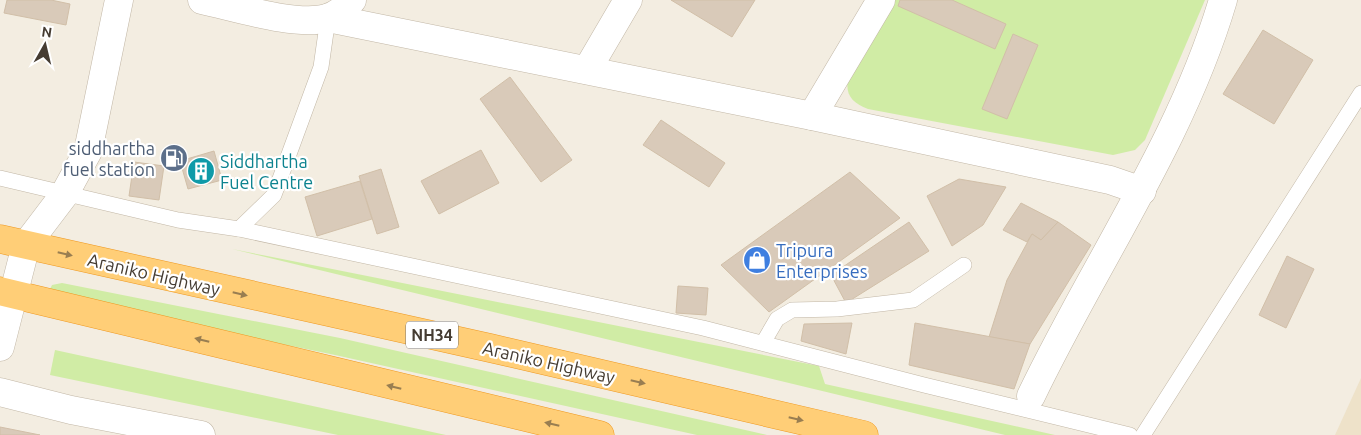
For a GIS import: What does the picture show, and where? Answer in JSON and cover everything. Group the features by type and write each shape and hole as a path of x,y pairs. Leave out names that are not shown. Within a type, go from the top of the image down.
{"highway":[{"name":"Araniko Highway","path":"13,242 490,348 864,435"},
{"path":"7,293 600,435"}],"street":[{"path":"0,345 13,242 64,195 88,151 119,0"},
{"path":"202,0 302,21 328,18 588,70 1110,180 1142,191"},
{"path":"328,18 345,8 352,0"},
{"path":"588,70 628,0"},
{"path":"812,116 881,0"},
{"path":"1031,396 1060,336 1142,191 1214,32 1223,0"},
{"path":"0,392 71,410 201,435"}],"lane":[{"path":"239,229 274,195 321,66 328,18"},
{"path":"1143,435 1361,93"},
{"path":"0,178 64,195 178,220 239,229 703,328 914,383 1130,435"},
{"path":"763,343 777,319 792,310 837,309 913,300 964,265"}],"shaded area":[{"path":"1361,378 1361,435 1335,435"}],"green space":[{"path":"894,0 1205,0 1145,140 1135,150 1113,155 868,109 858,104 849,94 848,78"},
{"path":"232,249 819,366 825,384 1055,435 1005,435"},
{"path":"62,283 340,338 767,435 697,435 335,355 47,295 52,285"},
{"path":"55,350 446,435 338,435 50,375"}],"building":[{"path":"7,0 51,0 70,4 66,25 4,13"},
{"path":"671,0 755,0 732,37"},
{"path":"900,0 952,0 1006,24 995,49 898,6"},
{"path":"1263,30 1313,60 1274,124 1223,94"},
{"path":"1013,34 1038,45 1007,119 982,109"},
{"path":"510,77 572,160 541,182 480,99"},
{"path":"661,120 725,163 709,187 643,145"},
{"path":"481,150 499,183 439,214 421,181"},
{"name":"Siddhartha Fuel Centre","path":"214,151 222,180 188,189 180,161"},
{"path":"134,162 164,166 159,200 129,196"},
{"path":"381,169 399,227 377,234 359,176"},
{"path":"850,172 900,218 769,312 721,265"},
{"path":"959,179 1006,187 983,225 952,246 927,196"},
{"path":"360,181 372,219 317,236 305,197"},
{"path":"1021,203 1058,222 1041,240 1032,234 1027,242 1003,230"},
{"path":"909,222 929,251 846,303 831,275"},
{"path":"1058,222 1091,245 1030,344 989,337 1007,280 1032,234 1041,240"},
{"path":"1287,256 1314,269 1286,328 1259,315"},
{"path":"678,286 708,288 706,315 676,313"},
{"path":"852,323 846,354 801,341 804,324"},
{"path":"915,323 1030,344 1014,389 909,365"},
{"path":"0,427 40,435 0,435"}],"place":[{"name":"siddhartha fuel station","path":"174,158"},
{"name":"Siddhartha Fuel Centre","path":"201,171"},
{"name":"Tripura Enterprises","path":"757,260"}]}
